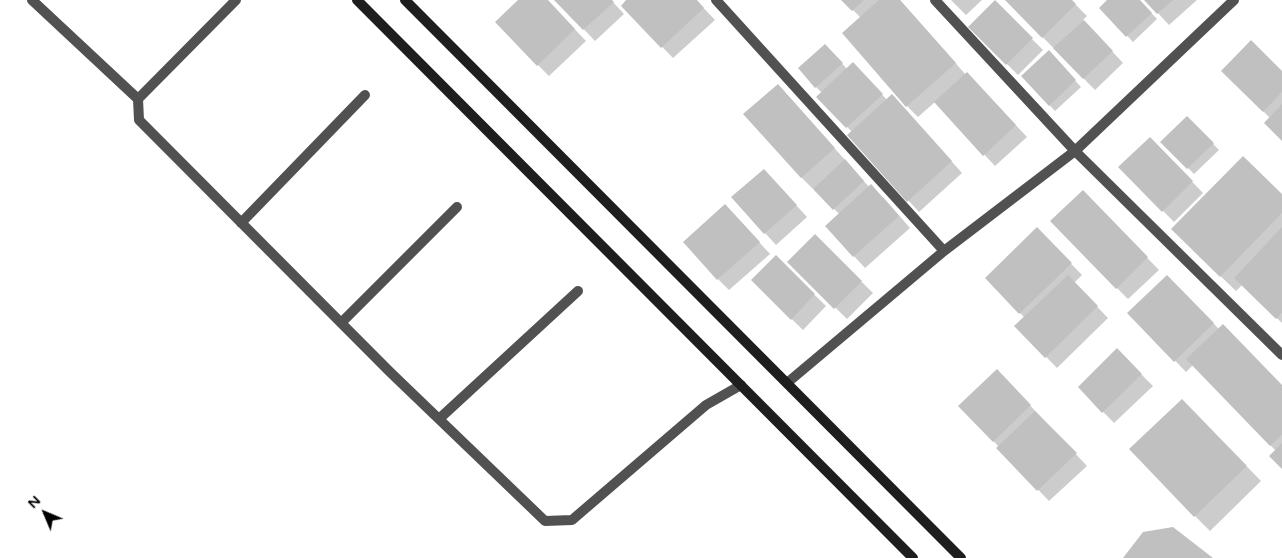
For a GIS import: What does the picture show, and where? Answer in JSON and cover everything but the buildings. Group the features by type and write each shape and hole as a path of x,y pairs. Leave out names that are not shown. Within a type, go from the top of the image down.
{"street":[{"path":"32,0 138,99 139,120 341,323 544,521 572,520 706,405 741,385"},
{"path":"138,99 236,0"},
{"path":"357,0 913,558"},
{"path":"405,0 961,558"},
{"path":"716,0 944,251"},
{"path":"935,0 1075,150 1282,355"},
{"path":"787,383 944,251 1075,150 1234,0"},
{"path":"241,223 365,95"},
{"path":"341,323 457,207"},
{"path":"440,419 578,291"}]}
